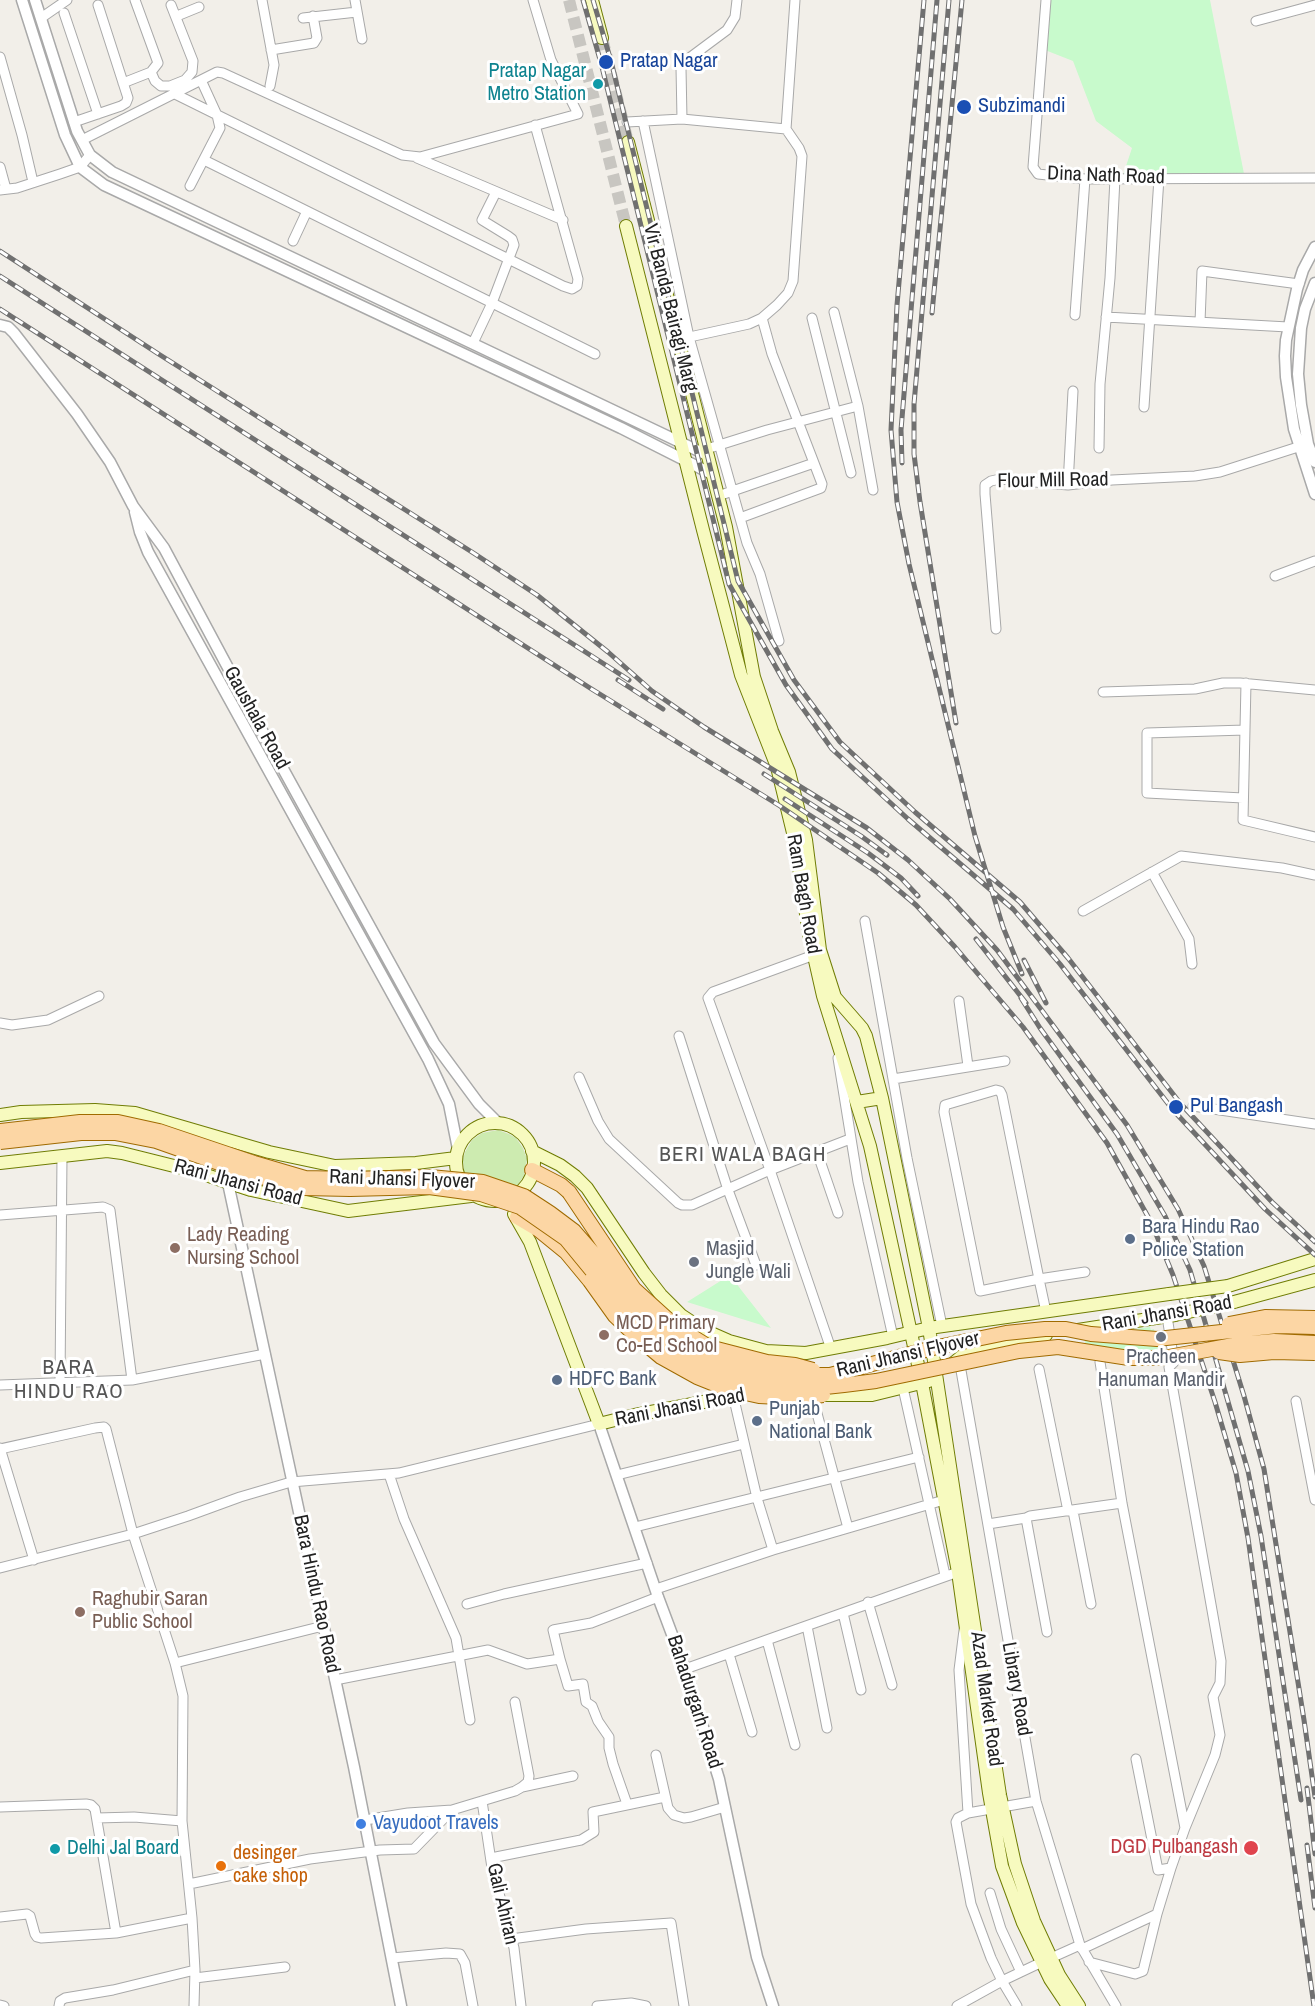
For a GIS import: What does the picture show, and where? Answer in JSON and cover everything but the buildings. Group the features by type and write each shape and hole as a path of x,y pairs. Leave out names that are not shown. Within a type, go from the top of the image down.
{"main road":[{"path":"592,0 602,38"},
{"name":"Vir Banda Bairagi Marg","path":"628,142 684,338 712,474"},
{"name":"Vir Banda Bairagi Marg","path":"626,226 685,460"},
{"name":"Ram Bagh Road","path":"685,460 741,675 777,767 795,841 813,955 829,997 862,1028 866,1036 882,1098 929,1328"},
{"name":"Ram Bagh Road","path":"712,474 726,527 754,677 789,772 806,840 831,1023 870,1146 922,1383"},
{"path":"857,1102 882,1098"},
{"name":"Rani Jhansi Road","path":"0,1115 21,1112 95,1110 135,1113 269,1152 335,1166 416,1163 457,1154"},
{"name":"Rani Jhansi Flyover","path":"0,1131 80,1122 118,1122 159,1131 305,1178 430,1177 483,1182 524,1196 573,1231 609,1271 634,1304 662,1329 699,1353 751,1372 830,1375 933,1348 1006,1333 1045,1329 1066,1329 1091,1334 1156,1339 1277,1326 1315,1327"},
{"path":"498,1123 506,1124 517,1130 526,1139 532,1150 534,1163 524,1187 515,1195 490,1200 467,1189 456,1167 457,1154 461,1142 469,1132 480,1125 498,1123"},
{"name":"Rani Jhansi Flyover","path":"0,1142 81,1133 115,1132 156,1141 250,1174 303,1188 429,1187 481,1194 520,1208 566,1239 626,1312 656,1340 696,1364 749,1383 816,1388 844,1385 876,1381 1019,1350 1058,1347 1129,1358 1163,1358 1239,1344 1274,1341 1315,1343"},
{"name":"Rani Jhansi Road","path":"532,1150 560,1165 587,1188 644,1273 681,1315 704,1330 729,1341 766,1351 806,1353 929,1328 1228,1286 1315,1259"},
{"name":"Rani Jhansi Road","path":"0,1163 107,1152 122,1153 194,1171 251,1190 348,1211 476,1195"},
{"path":"532,1170 561,1185 569,1192 634,1289 675,1326 709,1347 766,1362 795,1365 830,1375"},
{"name":"Rani Jhansi Road","path":"496,1200 517,1217 530,1242 599,1424 738,1395 872,1395 935,1379 967,1352 1036,1336 1171,1316 1315,1280"},
{"path":"517,1217 566,1252 615,1316 636,1336 661,1357 710,1383 748,1394 800,1398 823,1395 844,1385"},
{"path":"1210,1333 1233,1322 1252,1319 1280,1316 1315,1318"},
{"name":"Azad Market Road","path":"929,1328 997,1808 1002,1866 1023,1923 1079,2006"},
{"path":"1207,1350 1240,1355 1274,1352 1315,1353"},
{"path":"738,1395 766,1351"},
{"name":"Azad Market Road","path":"922,1383 958,1572 997,1808"},
{"name":"Azad Market Road","path":"1047,1960 1050,1979 1068,2006"}],"street":[{"path":"22,0 65,135 80,167 104,185 462,353 712,474"},
{"path":"35,0 74,122 82,140 90,155 112,172 680,442 707,452 719,446 858,406"},
{"path":"41,18 67,0"},
{"path":"123,83 151,72 158,63 135,0"},
{"path":"262,0 274,69 270,86"},
{"path":"355,0 362,39"},
{"path":"82,140 217,72 402,155 420,157 578,114 551,60 533,0"},
{"path":"682,119 681,68 688,59 727,30 735,17 738,0"},
{"path":"684,338 749,324 762,318 788,293 794,281 802,156 786,129 795,0"},
{"name":"Dina Nath Road","path":"1046,0 1034,171 1043,176 1085,178 1315,178"},
{"path":"74,122 126,103 128,98 98,5"},
{"path":"151,72 155,81 161,86 170,86 185,80 192,72 193,61 171,5"},
{"path":"1256,21 1315,5"},
{"path":"177,16 199,7"},
{"path":"64,12 98,114"},
{"path":"271,50 314,43 317,38 308,17 357,12"},
{"path":"0,57 33,182"},
{"path":"190,186 220,128 218,115 201,80"},
{"path":"175,94 563,286 572,288 577,286 578,279 535,125"},
{"path":"627,122 682,119 786,129"},
{"path":"643,121 684,338 733,490 750,553 760,574 779,641"},
{"path":"0,167 3,189 17,188 80,167 90,155"},
{"path":"412,156 562,220"},
{"path":"204,160 595,354"},
{"path":"1075,315 1085,178"},
{"path":"1099,448 1100,384 1110,278 1115,178"},
{"path":"1144,407 1159,178"},
{"path":"462,353 492,303 514,245 512,239 482,220 496,192"},
{"path":"292,241 307,211"},
{"path":"1315,247 1299,284 1285,348 1290,412 1298,447 1315,494"},
{"path":"1200,322 1202,271 1299,284"},
{"path":"1315,283 1305,309 1301,328 1298,374 1308,444 1315,462"},
{"path":"834,312 858,406 873,490"},
{"path":"1106,317 1288,327"},
{"path":"740,518 821,488 822,484 772,354 762,318"},
{"path":"812,318 851,473"},
{"name":"Gaushala Road","path":"0,325 8,327 14,333 77,414 110,462 134,506 164,548 434,1042 478,1104 498,1123"},
{"path":"1068,485 1073,391"},
{"name":"Flour Mill Road","path":"996,629 986,485 991,481 1000,479 1068,485 1112,480 1208,475 1298,447"},
{"path":"718,496 814,463"},
{"path":"134,506 140,532 148,552 442,1086 449,1104 457,1154"},
{"path":"1275,576 1315,561"},
{"path":"1103,692 1196,689 1223,683 1315,690"},
{"path":"1246,683 1243,820 1315,837"},
{"path":"1243,798 1147,793 1147,733 1245,730"},
{"path":"1083,911 1181,856 1282,868 1315,875"},
{"path":"1152,872 1189,939 1192,964"},
{"path":"865,921 893,1078 942,1326"},
{"path":"813,955 713,992 708,998 831,1349"},
{"path":"0,1023 12,1025 48,1020 99,996"},
{"path":"959,1001 968,1066"},
{"path":"831,1023 850,1139 893,1337"},
{"path":"679,1036 728,1190 756,1265"},
{"path":"893,1078 1005,1061"},
{"path":"579,1077 598,1121 609,1139 682,1205 692,1205 770,1170 850,1139"},
{"path":"1046,1312 1040,1279 1000,1091 945,1105 944,1112 980,1292 1040,1279 1085,1272"},
{"path":"1193,1106 1315,1124"},
{"name":"Bara Hindu Rao Road","path":"226,1140 228,1183 365,1820 401,2006"},
{"path":"817,1152 838,1212"},
{"path":"60,1383 62,1156"},
{"path":"0,1215 103,1207 110,1210 132,1380"},
{"path":"1089,1962 1135,1974 1141,1973 1171,1868 1218,1743 1219,1728 1213,1697 1220,1683 1222,1669 1169,1367 1174,1362 1171,1316"},
{"path":"0,1385 132,1380 265,1354"},
{"name":"Library Road","path":"958,1359 1036,1801 1081,1947 1116,2006"},
{"path":"1100,1362 1122,1503 1185,1828"},
{"path":"1039,1369 1091,1604"},
{"path":"903,1388 945,1575"},
{"path":"738,1395 744,1444 773,1550"},
{"path":"812,1395 848,1528"},
{"path":"1296,1401 1315,1500"},
{"path":"0,1568 133,1534 291,1482 399,1473 599,1424"},
{"name":"Bahadurgarh Road","path":"599,1424 685,1669 719,1779 757,1958 766,1987 768,2005"},
{"path":"34,1560 0,1448 104,1427 133,1534 175,1663 183,1696 182,1821 192,1918 194,2006"},
{"path":"617,1475 744,1444"},
{"path":"635,1527 918,1457"},
{"path":"388,1474 404,1519 452,1625 460,1655 470,1720"},
{"path":"627,1804 609,1748 609,1737 598,1721 592,1706 586,1702 583,1684 568,1686 553,1630 591,1623 657,1593 773,1550 944,1500"},
{"path":"988,1524 1122,1503"},
{"path":"1026,1518 1047,1632"},
{"path":"467,1604 647,1563"},
{"path":"685,1669 868,1602 958,1572"},
{"path":"868,1602 892,1685"},
{"path":"843,1613 861,1690"},
{"path":"965,1624 959,1670 968,1813"},
{"path":"175,1663 323,1626"},
{"path":"807,1626 827,1728"},
{"path":"767,1640 795,1745"},
{"path":"335,1680 488,1650 527,1664 560,1659"},
{"path":"729,1654 752,1732"},
{"path":"365,1820 408,1813 452,1810 522,1787 528,1782 529,1776 515,1702"},
{"path":"656,1755 670,1812 678,1818 691,1817 725,1807"},
{"path":"1136,1759 1158,1870 1171,1868"},
{"path":"522,1787 573,1776"},
{"path":"491,1858 581,1840 594,1832 593,1812 665,1797"},
{"name":"Gali Ahiran","path":"482,1801 491,1858 511,1939 521,2006"},
{"path":"1017,2006 1002,1981 971,1904 956,1822 958,1818 968,1813 1036,1801"},
{"path":"0,1807 86,1804 95,1809 116,1933"},
{"path":"189,1884 310,1859 371,1851 414,1849 452,1810"},
{"path":"97,1818 182,1821"},
{"path":"990,1893 1001,1929 1021,1972"},
{"path":"0,1917 27,1914 30,1916 34,1934 41,1938 116,1933 192,1918"},
{"path":"959,2005 1047,1960 1157,1914"},
{"path":"511,1939 586,1929 671,1923 684,2006"},
{"path":"392,1958 446,1953 460,1954 465,1963 473,2006"},
{"path":"59,2006 60,2001 65,1998 195,1974 285,1967"},
{"path":"597,2006 631,2003 643,2005"}],"green space":[{"path":"1049,0 1210,0 1245,179 1120,184 1132,148 1096,121 1073,61 1045,50"},
{"path":"498,1130 516,1138 527,1159 524,1175 518,1185 511,1190 467,1177 464,1172 465,1152 472,1140 482,1133"},
{"path":"730,1275 742,1291 771,1328 687,1302"},
{"path":"1150,1327 1151,1330 1154,1329 1157,1344 1164,1343 1168,1364 1156,1366 1087,1354 1084,1336"}],"tunnel":[{"path":"569,0 626,226"},
{"path":"602,38 628,142"}],"railway":[{"path":"583,0 601,63 729,584 786,685 832,749 908,819 1013,909 1060,964 1173,1110 1265,1209 1315,1255"},
{"path":"593,0 611,61 738,581 794,680 840,742 915,812 1020,902 1068,958 1180,1103 1272,1202 1315,1242"},
{"path":"924,0 897,305 891,430 897,502 909,564 975,836 1003,927 1022,974"},
{"path":"902,463 901,430 937,0"},
{"path":"949,0 914,404 914,454 956,723"},
{"path":"932,313 962,0"},
{"path":"0,251 537,595 652,691 704,727 867,828 908,860 950,899 997,950 1127,1125 1178,1209 1204,1266 1264,1469 1315,1797"},
{"path":"0,276 629,680"},
{"path":"0,309 590,688 780,806 878,873 916,905 1023,1027 1107,1143 1151,1222 1173,1275 1215,1402 1236,1473 1248,1538 1314,2006"},
{"path":"618,680 663,709"},
{"path":"764,774 887,855"},
{"path":"785,799 868,853 901,878 918,896"},
{"path":"976,939 1026,1003"},
{"path":"1024,960 1046,1003"},
{"path":"1021,998 1117,1134 1165,1216 1190,1270 1248,1471 1261,1536 1301,1800"},
{"path":"1307,1788 1315,1854"},
{"path":"1307,1845 1315,1908"}],"place":[{"name":"Pratap Nagar","path":"606,62"},
{"name":"Pratap Nagar Metro Station","path":"598,84"},
{"name":"Subzimandi","path":"964,107"},
{"name":"Pul Bangash","path":"1176,1107"},
{"name":"Bara Hindu Rao Police Station","path":"1130,1239"},
{"name":"Lady Reading Nursing School","path":"175,1248"},
{"name":"Masjid Jungle Wali","path":"694,1262"},
{"name":"MCD Primary Co-Ed School","path":"604,1335"},
{"name":"Pracheen Hanuman Mandir","path":"1161,1337"},
{"name":"HDFC Bank","path":"557,1380"},
{"name":"Punjab National Bank","path":"757,1421"},
{"name":"Raghubir Saran Public School","path":"80,1612"},
{"name":"Vayudoot Travels","path":"361,1824"},
{"name":"DGD Pulbangash","path":"1251,1848"},
{"name":"Delhi Jal Board","path":"55,1849"},
{"name":"desinger cake shop","path":"221,1866"}],"district":[{"name":"BERI WALA BAGH","path":"743,1155"},
{"name":"BARA HINDU RAO","path":"69,1380"}]}
